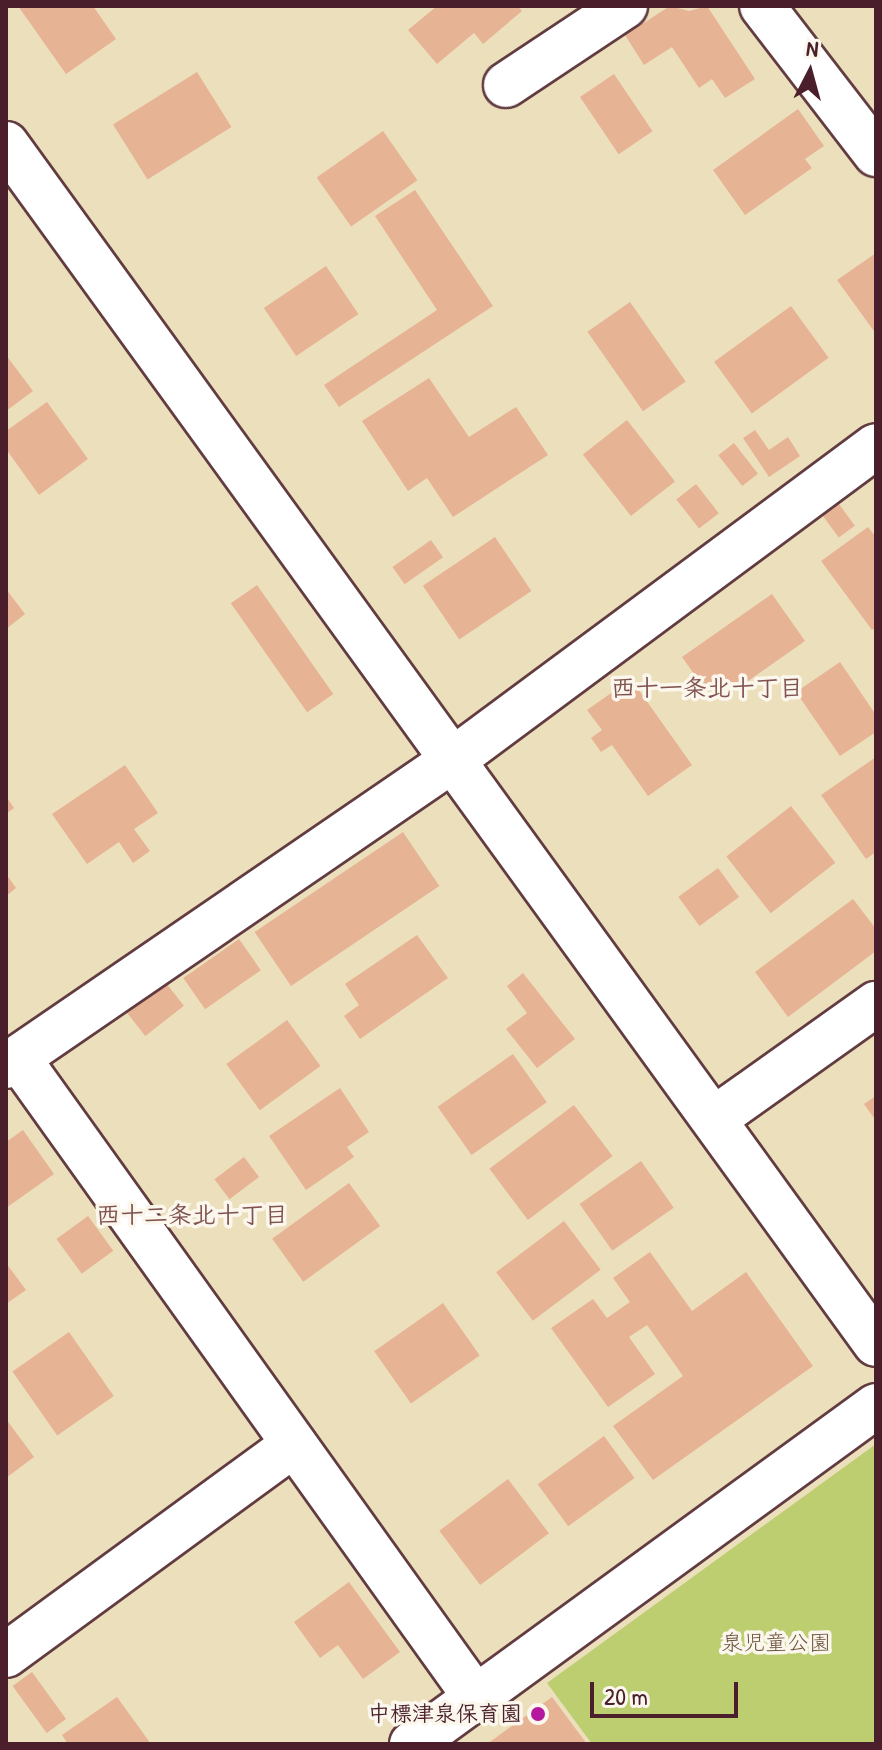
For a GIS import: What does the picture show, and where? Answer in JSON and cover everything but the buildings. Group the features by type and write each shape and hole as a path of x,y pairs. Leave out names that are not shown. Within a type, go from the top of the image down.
{"street":[{"path":"506,85 625,6"},
{"path":"762,6 876,154"},
{"path":"6,144 876,1344"},
{"path":"476,1698 294,1444 12,1062 454,759 876,446"},
{"path":"714,1119 876,1004"},
{"path":"412,1744 876,1406"},
{"path":"6,1655 294,1444"}],"green space":[{"name":"泉児童公園","path":"876,1444 876,1744 592,1744 547,1683"}],"place":[{"name":"中標津泉保育園","path":"538,1714"}],"district":[{"name":"西十一条北十丁目","path":"707,688"},
{"name":"西十二条北十丁目","path":"192,1215"}]}
